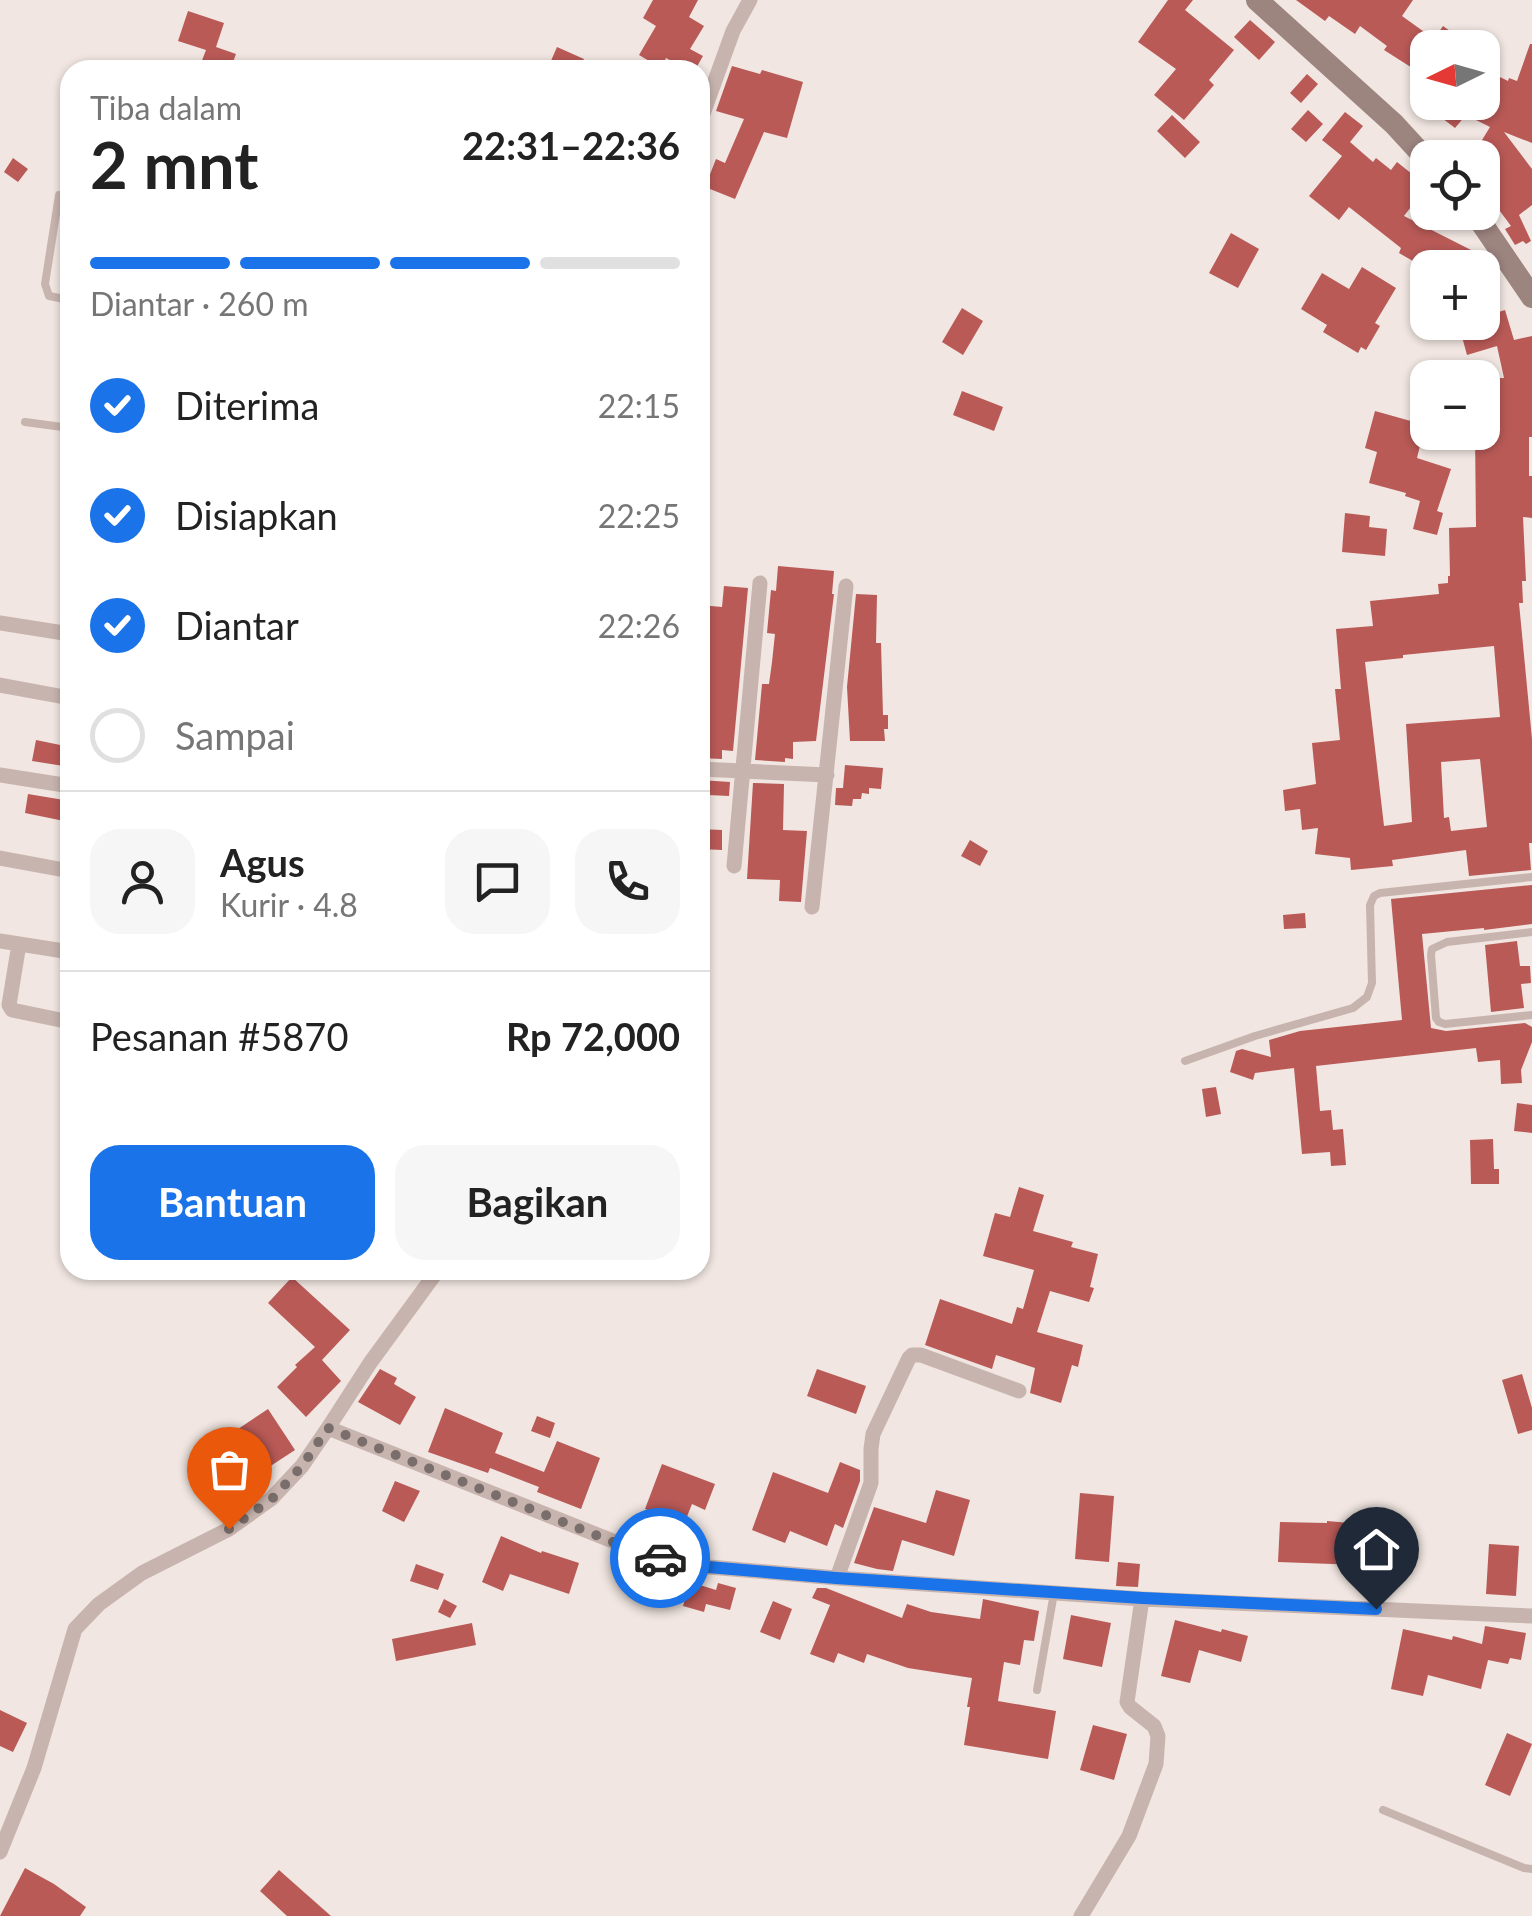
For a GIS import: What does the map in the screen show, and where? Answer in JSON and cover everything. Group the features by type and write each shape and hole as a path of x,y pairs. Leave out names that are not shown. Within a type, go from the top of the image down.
{"main road":[{"path":"1256,0 1410,141"},
{"path":"1488,230 1528,284"}],"street":[{"path":"710,93 727,45 750,0"},
{"path":"734,866 760,583"},
{"path":"812,908 846,586"},
{"path":"0,623 60,632"},
{"path":"0,686 60,696"},
{"path":"710,769 826,774"},
{"path":"0,775 60,784"},
{"path":"0,858 60,868"},
{"path":"0,941 60,950"},
{"path":"19,944 9,1005 12,1010 60,1020"},
{"path":"0,1852 34,1768 75,1629 99,1604 142,1573 229,1529 272,1499 302,1466 370,1362 431,1280"},
{"path":"836,1578 872,1483 873,1434 908,1358 922,1355 1020,1391"},
{"path":"328,1428 638,1552 708,1567 1054,1593 1532,1616"},
{"path":"1081,1916 1130,1836 1156,1764 1158,1736 1154,1726 1127,1702 1142,1598"},
{"path":"0,1799 18,1808"}],"lane":[{"path":"58,196 44,284 49,296 60,298"},
{"path":"25,422 60,427"},
{"path":"1185,1061 1354,1008 1367,997 1372,983 1370,905 1374,896 1532,877"},
{"path":"1532,932 1446,942 1432,949 1430,956 1439,1022 1532,1015"},
{"path":"1037,1690 1054,1593"},
{"path":"1383,1810 1532,1869"}],"building":[{"path":"653,0 698,0 689,17 704,26 690,49 703,56 701,60 647,60 639,55 656,26 643,18"},
{"path":"1168,0 1193,0 1185,10 1234,50 1209,80 1214,85 1184,120 1154,95 1176,69 1138,42"},
{"path":"1296,0 1413,0 1402,16 1421,30 1410,30 1410,67 1384,50 1387,46 1360,26 1355,34 1329,16 1325,21"},
{"path":"188,11 224,23 216,47 236,54 234,60 202,60 206,50 178,41"},
{"path":"1250,20 1275,42 1259,60 1234,37"},
{"path":"1532,44 1532,143 1504,132 1532,169 1532,205 1519,215 1531,241 1515,245 1505,229 1511,226 1500,211 1500,140 1482,140 1490,127 1476,120 1500,120 1500,77 1517,81"},
{"path":"557,47 584,59 584,60 551,60"},
{"path":"732,66 803,82 787,138 764,132 735,199 710,189 710,174 716,159 725,163 744,119 716,111"},
{"path":"1307,74 1318,84 1301,103 1290,93"},
{"path":"1308,110 1323,124 1306,142 1291,129"},
{"path":"1345,112 1363,126 1350,142 1373,162 1376,158 1391,170 1397,162 1410,172 1410,208 1404,216 1410,219 1410,230 1432,230 1471,250 1410,250 1410,259 1349,207 1339,220 1309,196 1342,156 1322,140"},
{"path":"1172,115 1200,142 1185,158 1157,131"},
{"path":"1445,120 1462,120 1455,128"},
{"path":"13,158 28,169 18,182 4,172"},
{"path":"1231,233 1259,249 1238,288 1209,273"},
{"path":"1362,267 1396,288 1375,323 1380,326 1366,350 1361,347 1358,353 1323,332 1327,325 1301,309 1322,273 1349,289"},
{"path":"962,308 983,321 963,355 942,342"},
{"path":"1505,310 1514,340 1532,336 1532,518 1523,517 1526,581 1522,581 1523,603 1519,603 1532,739 1531,870 1469,876 1466,850 1392,860 1393,866 1351,870 1350,858 1315,854 1318,828 1302,830 1300,809 1285,811 1283,790 1316,784 1312,743 1340,740 1335,689 1341,689 1336,629 1373,626 1370,601 1439,594 1438,584 1448,583 1450,576 1449,528 1476,527 1475,450 1500,450 1500,378 1504,378 1497,346 1467,355 1463,340 1500,340 1500,312","holes":["1494,646 1500,717 1406,724 1412,822 1384,826 1365,662","1480,759 1487,827 1451,831 1449,817 1444,818 1441,762"]},
{"path":"962,391 1003,407 994,431 953,415"},
{"path":"1375,411 1410,421 1410,450 1419,450 1417,458 1451,469 1437,511 1443,513 1437,535 1413,529 1420,501 1369,483 1377,452 1365,448"},
{"path":"1345,513 1370,516 1369,527 1387,529 1385,556 1342,552"},
{"path":"778,566 834,571 816,741 793,742 793,759 785,758 785,762 755,760 762,684 769,684 772,662 775,634 767,633 771,590 776,591"},
{"path":"724,586 748,588 733,751 722,750 722,759 710,758 710,606 722,607"},
{"path":"856,594 877,595 876,643 881,643 883,715 888,715 885,741 850,741 847,687"},
{"path":"36,740 60,745 60,765 32,761"},
{"path":"845,765 883,768 881,789 869,788 869,794 862,793 861,799 853,799 852,806 835,805 836,788 843,788"},
{"path":"710,781 730,782 729,796 710,795"},
{"path":"753,783 784,784 783,830 807,831 801,902 779,901 780,880 747,879"},
{"path":"28,794 60,799 60,820 25,813"},
{"path":"710,829 722,830 722,850 710,849"},
{"path":"970,840 988,851 980,866 961,856"},
{"path":"1532,885 1532,924 1422,934 1431,1028 1446,1031 1525,1023 1532,1027 1532,1042 1521,1070 1522,1083 1501,1084 1500,1060 1478,1062 1476,1048 1316,1066 1320,1111 1331,1110 1333,1130 1343,1129 1346,1165 1331,1166 1330,1152 1302,1154 1294,1068 1255,1073 1253,1080 1230,1072 1236,1051 1271,1057 1269,1040 1300,1031 1402,1020 1391,899"},
{"path":"1305,913 1306,928 1284,929 1283,915"},
{"path":"1517,941 1520,966 1530,966 1531,983 1521,984 1524,1008 1491,1012 1485,945"},
{"path":"1216,1087 1221,1114 1206,1117 1202,1089"},
{"path":"1517,1103 1532,1105 1532,1133 1514,1131"},
{"path":"1493,1139 1499,1184 1471,1184 1470,1140"},
{"path":"1019,1187 1044,1195 1033,1231 1098,1254 1089,1302 1050,1291 1037,1332 1083,1345 1078,1367 1072,1365 1061,1403 1030,1393 1035,1368 996,1355 992,1369 925,1345 940,1299 1012,1324 1017,1307 1023,1309 1034,1270 983,1256 995,1213 1010,1217"},
{"path":"289,1280 295,1280 350,1330 322,1360 341,1381 306,1417 277,1387 315,1347 268,1303"},
{"path":"380,1369 397,1378 394,1384 416,1397 400,1425 358,1402"},
{"path":"817,1369 866,1386 856,1414 807,1396"},
{"path":"1522,1374 1532,1408 1532,1430 1518,1434 1502,1380"},
{"path":"445,1408 503,1433 495,1453 544,1472 557,1441 600,1458 581,1509 490,1468 488,1473 428,1452"},
{"path":"268,1409 295,1450 266,1469 238,1429"},
{"path":"537,1416 555,1423 550,1438 531,1431"},
{"path":"840,1462 860,1470 860,1481 843,1528 835,1524 827,1546 790,1531 785,1543 752,1530 773,1472 828,1493"},
{"path":"662,1464 715,1484 705,1510 692,1504 684,1524 645,1509"},
{"path":"395,1481 420,1491 404,1522 382,1511"},
{"path":"936,1490 970,1500 954,1556 902,1540 893,1571 854,1563 874,1507 926,1523"},
{"path":"1080,1493 1114,1496 1109,1562 1075,1559"},
{"path":"1280,1522 1362,1524 1359,1565 1278,1562"},
{"path":"501,1536 579,1563 569,1594 510,1574 503,1591 482,1582"},
{"path":"1489,1544 1519,1546 1516,1596 1486,1594"},
{"path":"1118,1562 1140,1564 1138,1587 1116,1586"},
{"path":"416,1564 444,1574 438,1590 410,1581"},
{"path":"690,1582 716,1590 718,1583 736,1588 730,1610 706,1604 704,1612 683,1606"},
{"path":"817,1588 902,1618 907,1604 931,1612 980,1619 983,1599 1039,1611 1034,1641 1024,1640 1020,1665 1004,1662 998,1701 1056,1711 1048,1759 964,1745 972,1678 908,1668 867,1654 864,1663 838,1653 834,1663 810,1654 830,1605 812,1598"},
{"path":"444,1599 457,1606 450,1618 438,1612"},
{"path":"773,1601 792,1609 780,1640 760,1632"},
{"path":"1071,1615 1111,1623 1102,1667 1063,1659"},
{"path":"1175,1620 1248,1636 1241,1662 1199,1650 1190,1683 1161,1676"},
{"path":"472,1623 476,1645 396,1661 392,1639"},
{"path":"1485,1626 1526,1633 1521,1660 1510,1658 1508,1664 1488,1660 1481,1689 1428,1675 1423,1696 1391,1689 1403,1629 1482,1644"},
{"path":"0,1710 27,1723 13,1752 0,1746"},
{"path":"1093,1725 1127,1734 1114,1780 1080,1770"},
{"path":"1507,1733 1532,1744 1510,1796 1485,1785"},
{"path":"25,1868 86,1907 80,1916 0,1916"},
{"path":"279,1870 331,1916 287,1916 260,1891"}],"way so far":[{"path":"229,1529 272,1499 302,1466 328,1428 660,1558"}],"route":[{"path":"660,1558 708,1567 836,1578 1376,1609"}]}
